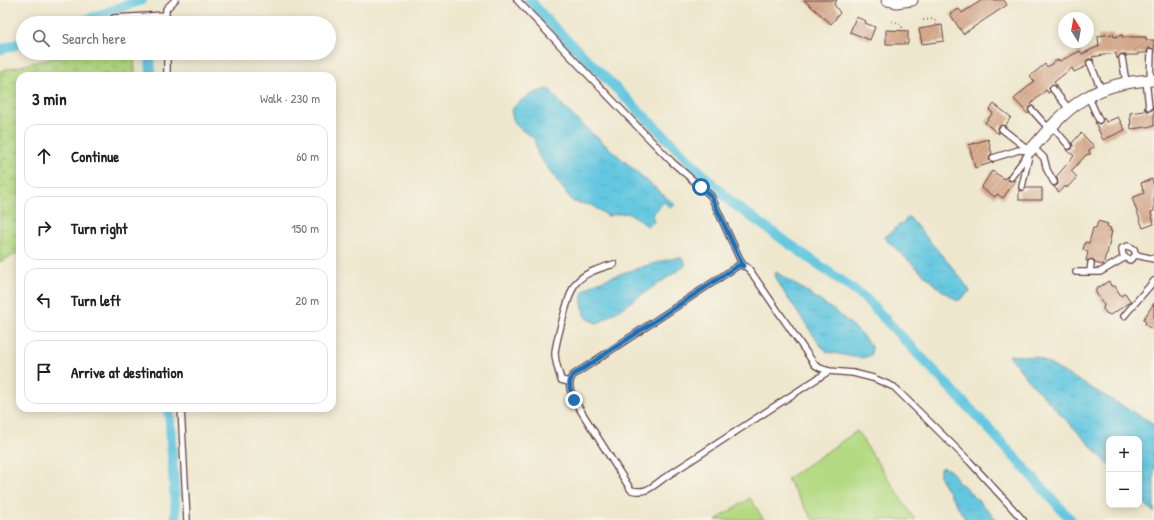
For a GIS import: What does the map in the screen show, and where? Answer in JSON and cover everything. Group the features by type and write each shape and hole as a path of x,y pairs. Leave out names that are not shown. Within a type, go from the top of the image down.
{"street":[{"path":"887,0 896,2 912,0"},
{"path":"1032,149 1069,109 1088,96 1101,89 1126,82 1150,80"}],"lane":[{"path":"148,16 165,15 166,9 175,0"},
{"path":"517,0 672,162 711,196 743,266"},
{"path":"1150,107 1151,52"},
{"path":"1122,58 1126,82"},
{"path":"167,60 167,72"},
{"path":"1090,63 1101,89"},
{"path":"1053,89 1069,109"},
{"path":"1088,96 1099,120"},
{"path":"1032,110 1069,146"},
{"path":"1002,129 1044,158 1047,170 1054,182"},
{"path":"993,158 1020,150 1032,149"},
{"path":"1011,177 1032,149"},
{"path":"1022,187 1032,149"},
{"path":"1124,258 1122,248 1128,246 1134,249 1136,255"},
{"path":"1076,272 1100,272 1124,258 1130,260 1136,255"},
{"path":"1136,255 1154,259"},
{"path":"1090,272 1091,263"},
{"path":"569,382 561,380 555,354 564,314 575,283 598,268 614,264"},
{"path":"829,371 649,489 639,493 631,490 574,400 569,382 572,376 739,265 743,266 749,268 815,365 829,371 853,373 873,378 894,387 970,462 1024,520"},
{"path":"1124,316 1154,281"},
{"path":"181,412 187,520"}],"path":[{"path":"923,20 934,19 936,21 936,26"},
{"path":"892,21 899,23 902,27 901,31"}],"green space":[{"path":"45,60 134,60 135,72 16,72 16,254 0,262 0,71"},
{"path":"857,431 915,520 813,520 787,479"},
{"path":"750,498 764,520 716,520"}],"water":[{"path":"549,89 579,122 675,205 671,208 664,202 652,215 654,222 647,226 633,215 621,213 608,216 591,205 573,202 538,155 534,138 518,127 512,115 511,110 519,102 533,94"},
{"path":"909,217 957,273 970,291 958,301 940,289 884,238"},
{"path":"675,258 682,258 685,262 685,266 602,321 596,323 587,319 582,305 582,295 588,288 611,277"},
{"path":"776,272 828,306 853,326 872,348 871,355 860,358 827,352 820,345 785,294 775,276"},
{"path":"1009,355 1037,357 1154,424 1154,513 1142,500 1142,436 1106,436 1106,462 1030,382"},
{"path":"943,467 953,473 958,483 963,485 997,520 966,520 940,478 940,469"}],"building":[{"path":"804,0 837,0 834,4 840,13 831,24"},
{"path":"982,0 1004,0 1007,5 963,34 950,14 959,9 962,13"},
{"path":"856,17 875,27 870,40 850,32"},
{"path":"942,25 944,41 922,44 919,29"},
{"path":"886,30 908,31 908,44 886,44"},
{"path":"1113,34 1114,37 1122,35 1122,37 1146,37 1146,40 1154,40 1154,49 1149,48 1146,53 1126,55 1126,57 1124,54 1121,54 1117,59 1116,53 1092,57 1094,61 1088,59 1086,62 1087,66 1074,72 1072,68 1054,82 1057,86 1051,85 1049,88 1050,92 1048,93 1046,90 1031,104 1033,106 1029,107 1028,114 1014,99 1034,81 1030,76 1045,64 1047,67 1057,60 1060,61 1080,51 1082,54 1099,46 1098,36"},
{"path":"994,104 1011,117 1005,126 1001,125 998,127 999,134 985,123 993,113 989,110"},
{"path":"1153,106 1154,126 1131,129 1130,113 1144,111 1145,107 1147,111 1150,111 1153,109"},
{"path":"1118,117 1125,130 1103,140 1095,122 1100,124 1104,118 1106,122"},
{"path":"1081,133 1094,146 1089,150 1090,154 1086,155 1071,171 1077,177 1067,188 1066,186 1059,192 1053,186 1058,184 1056,177 1074,156 1067,150 1072,149 1072,143"},
{"path":"988,139 992,154 990,155 989,159 990,161 994,162 975,168 969,145"},
{"path":"992,171 1005,179 1007,176 1009,181 1016,180 1003,198 997,194 995,197 981,188"},
{"path":"1152,179 1154,186 1154,211 1151,212 1154,224 1143,228 1132,198 1144,193 1141,183"},
{"path":"1026,188 1042,188 1042,200 1019,200 1019,190 1023,191"},
{"path":"1098,221 1108,224 1107,227 1111,228 1110,231 1112,231 1103,265 1095,263 1092,259 1086,261 1088,252 1083,250 1085,242 1089,243 1093,228 1096,228"},
{"path":"1109,281 1111,286 1115,286 1121,296 1125,293 1131,302 1110,315 1103,309 1104,305 1096,293 1096,289"},
{"path":"1154,303 1154,330 1145,325 1146,322 1143,320"}],"waterway":[{"path":"97,16 142,0"},
{"path":"530,0 545,18 732,203 865,298 991,431 1071,520"},
{"path":"0,50 16,44"},
{"path":"150,60 151,72"},
{"path":"169,412 176,520"}],"route":[{"path":"574,400 569,382 572,376 739,265 743,266 711,196 701,187"}]}
